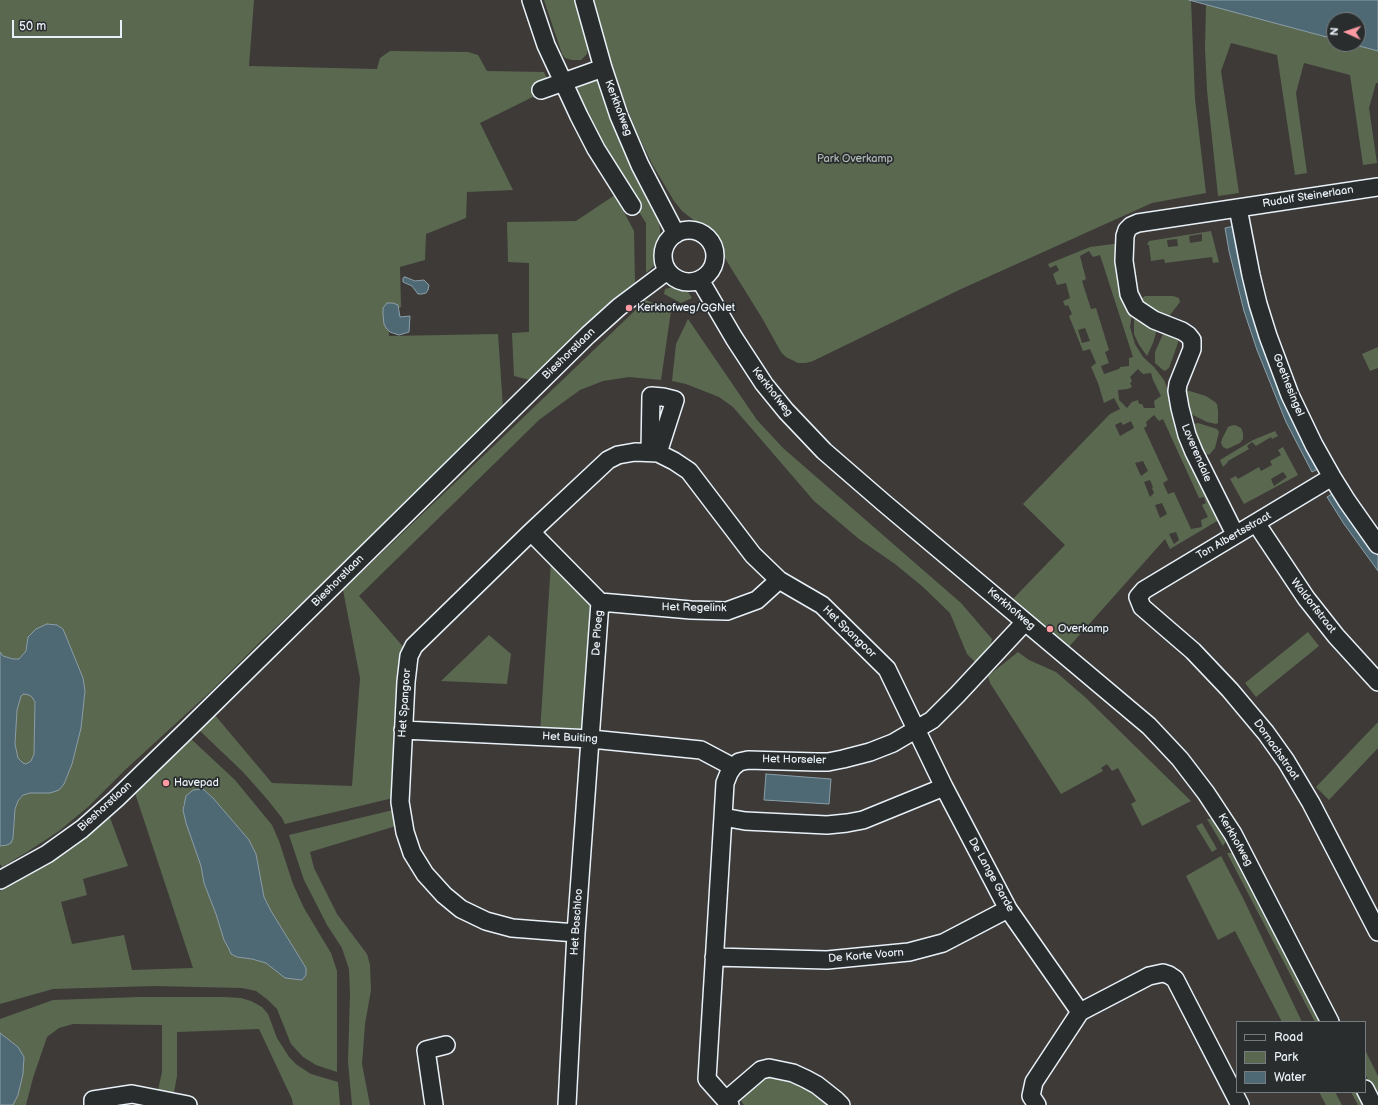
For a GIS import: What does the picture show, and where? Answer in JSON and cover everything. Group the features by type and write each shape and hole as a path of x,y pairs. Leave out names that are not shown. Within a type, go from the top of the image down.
{"street":[{"path":"531,0 546,45 562,82 596,149 632,206"},
{"name":"Kerkhofweg","path":"584,0 603,68 619,116 640,165 676,234"},
{"name":"Kerkhofweg","path":"541,90 603,68"},
{"name":"Rudolf Steinerlaan","path":"1238,208 1378,187"},
{"name":"Goethesingel","path":"1238,208 1250,275 1268,336 1282,374 1300,415 1332,477 1378,545"},
{"name":"Loverendale","path":"1235,534 1194,452 1187,435 1180,408 1177,391 1178,384 1192,349 1192,340 1182,331 1154,320 1136,308 1128,294 1125,273 1124,247 1127,230 1131,226 1138,223 1238,208"},
{"path":"687,230 698,232 708,239 714,250 714,261 709,272 700,280 688,282 682,281 676,279 667,271 663,261 663,251 668,241 676,234 687,230"},
{"name":"Bieshorstlaan","path":"0,880 47,854 82,829 116,799 588,335 619,307 667,271"},
{"name":"Kerkhofweg","path":"700,280 734,338 764,384 786,411 824,450 884,503 1149,726 1180,759 1206,793 1233,834 1329,1021"},
{"name":"Het Spangoor","path":"576,933 512,928 486,921 461,909 444,895 425,874 412,852 405,832 400,802 406,682 410,656 414,646 531,532 608,460 624,454 641,452 654,453 674,460 689,471 753,555 779,580 822,605 888,669 916,730"},
{"name":"Ton Albertsstraat","path":"1138,597 1144,590 1332,477"},
{"name":"Waldorfstraat","path":"1256,523 1306,598 1336,636 1378,682"},
{"name":"De Ploeg","path":"531,532 600,602 591,739"},
{"name":"Het Regelink","path":"600,602 691,610 727,611 757,600 779,580"},
{"name":"Dornachstraat","path":"1138,597 1142,607 1193,651 1230,690 1274,744 1311,803 1378,932"},
{"name":"Het Horseler","path":"733,767 739,762 754,759 816,762 843,759 870,752 887,745 932,720 1025,622"},
{"name":"Het Buiting","path":"403,730 591,739 701,750 733,767"},
{"name":"De Lange Garde","path":"916,730 1008,909 1080,1012"},
{"name":"Het Boschloo","path":"567,1105 576,933 591,739"},
{"path":"733,767 728,773 725,783 707,1079 728,1103 761,1070 769,1068 793,1073 806,1079 817,1085 841,1105"},
{"path":"723,817 753,821 827,825 847,823 863,820 944,787"},
{"name":"De Korte Voorn","path":"714,957 827,960 909,952 943,943 1008,909"},
{"path":"1037,1105 1031,1096 1034,1082 1080,1012 1149,976 1163,973 1174,979 1240,1105"},
{"path":"434,1105 426,1050 446,1046"},
{"path":"1366,1091 1373,1105"},
{"path":"93,1105 94,1100 132,1094 188,1105"}],"green space":[{"path":"0,0 254,0 249,66 377,69 380,58 390,51 468,52 478,55 487,71 544,72 551,88 480,123 513,190 467,192 466,218 426,234 425,260 400,267 401,307 388,313 389,336 498,334 503,407 210,692 125,770 88,807 59,831 2,867 0,864 0,846 7,845 13,838 15,809 18,801 23,795 30,793 50,793 64,784 72,764 81,728 85,691 83,678 63,629 57,625 28,637 26,651 19,659 3,656 0,652"},
{"path":"544,0 580,0 588,39 587,54 581,60 565,58 562,54"},
{"name":"Park Overkamp","path":"593,0 1191,0 1195,99 1206,193 1152,203 959,290 813,361 798,363 786,357 781,352 762,318 713,239 705,229 682,211 674,201 652,164 636,130 611,68"},
{"path":"1206,4 1326,37 1326,52 1366,52 1366,48 1378,51 1378,83 1376,83 1369,108 1377,163 1363,165 1350,75 1304,63 1296,93 1307,173 1295,175 1277,55 1231,43 1221,71 1239,193 1218,196 1207,90 1205,49"},
{"path":"591,79 599,81 614,126 659,220 661,242 655,265 646,273 646,223 608,163 574,100 578,87"},
{"path":"615,195 634,231 635,284 530,380 514,376 512,333 529,332 529,263 508,262 507,222 576,221"},
{"path":"1211,231 1219,262 1213,263 1212,257 1165,263 1164,259 1151,261 1149,245 1147,245 1149,241","holes":["1202,234 1202,241 1190,243 1189,236","1177,239 1178,246 1168,247 1167,240"]},
{"path":"1121,243 1132,315 1130,327 1135,344 1143,357 1154,367 1164,380 1219,520 1170,549 1165,539 1067,649 1011,601 1065,545 1023,504 1110,414 1120,409 1114,398 1104,403 1091,367 1096,363 1090,349 1083,351 1069,316 1072,314 1068,305 1065,306 1063,301 1070,298 1066,283 1057,285 1053,274 1059,270 1056,265 1050,268 1048,264 1090,247","holes":["1089,251 1093,257 1100,255 1133,357 1129,358 1129,366 1120,367 1119,369 1104,374 1101,366 1109,363 1105,352 1109,350 1096,308 1091,309 1082,281 1086,279 1080,256","1085,328 1090,341 1082,343 1078,330","1138,369 1143,374 1151,373 1161,396 1154,401 1155,408 1144,408 1142,404 1139,404 1138,400 1132,402 1127,408 1119,400 1118,390 1132,387 1130,383 1132,381 1130,377","1154,415 1159,421 1163,419 1199,498 1204,497 1206,503 1202,505 1208,517 1201,520 1202,527 1191,529 1174,492 1168,494 1163,483 1168,480 1144,428 1147,426 1146,422","1131,421 1134,428 1120,436 1115,425 1121,422 1123,425","1143,461 1148,471 1141,476 1135,463","1150,480 1154,493 1150,497 1144,482","1162,503 1167,514 1160,518 1155,505","1176,532 1179,540 1174,544 1169,534"]},
{"path":"677,286 686,289 692,298 681,303 664,294 665,289"},
{"path":"1145,296 1173,296 1179,298 1180,302 1168,317 1149,310 1140,301"},
{"path":"646,300 671,311 661,380 629,377 603,381 580,390 539,420 359,596 406,650 393,798 285,824 267,799 243,772 198,729 214,714 272,783 352,786 360,678 343,590"},
{"path":"1136,318 1155,328 1156,333 1147,356 1139,345 1134,334 1134,319"},
{"path":"688,319 757,420 783,448 961,603 992,639 991,644 976,663 967,654 950,613 923,587 895,564 859,539 814,501 733,407 719,397 686,384 672,381 676,344"},
{"path":"1167,333 1178,338 1178,343 1169,368 1165,371 1155,363 1155,352 1163,334"},
{"path":"1378,347 1378,368 1370,371 1362,354"},
{"path":"1183,389 1206,396 1215,402 1217,404 1218,411 1218,423 1207,422 1187,412"},
{"path":"1198,423 1217,429 1219,432 1215,448 1209,455 1203,453 1192,426"},
{"path":"1235,425 1241,428 1243,439 1240,443 1227,449 1223,447 1221,443 1222,439 1228,427"},
{"path":"1275,431 1278,436 1272,439 1271,437 1256,446 1252,442 1247,446 1249,449 1228,461 1223,467 1220,460 1253,440"},
{"path":"1283,447 1298,475 1244,504 1230,479 1236,476 1238,479 1259,467 1261,471 1272,465 1270,461 1281,455 1278,450","holes":["1283,472 1287,477 1274,486 1271,479"]},
{"path":"551,562 594,605 584,736 540,733"},
{"path":"1308,632 1319,646 1256,697 1245,683"},
{"path":"489,635 511,654 507,684 441,681"},
{"path":"1018,652 1029,660 1056,672 1086,698 1191,801 1142,826 1131,804 1136,801 1118,768 1112,771 1107,764 1101,768 1103,771 1061,794 990,683 988,676"},
{"path":"24,694 32,697 35,702 34,754 31,761 26,764 18,758 15,744 17,710 21,696"},
{"path":"1378,722 1378,748 1329,800 1316,787"},
{"path":"189,737 235,780 272,825 279,841 293,884 304,908 331,953 337,971 337,1072 316,1065 303,1057 291,1044 277,1009 256,991 242,988 154,986 53,989 0,1004 0,891 51,861 109,815 128,866 83,879 87,895 61,902 72,944 124,935 132,970 193,968 134,790","holes":["203,789 213,798 249,840 256,854 264,897 306,968 303,980 285,978 266,963 237,957 224,940 204,883 201,866 183,810 183,805"]},
{"path":"393,810 396,826 310,852 314,868 337,914 367,954 370,965 371,990 365,1024 362,1064 370,1105 352,1105 348,1062 350,994 349,969 342,948 327,925 304,880 289,835"},
{"path":"1207,819 1214,819 1226,839 1223,846"},
{"path":"1202,823 1217,849 1212,852 1196,826"},
{"path":"1227,853 1234,853 1322,1021 1314,1021"},
{"path":"1221,856 1243,898 1302,1021 1281,1021 1235,931 1218,940 1186,876"},
{"path":"140,997 223,997 241,998 251,1001 262,1007 268,1014 277,1038 289,1057 297,1065 311,1074 338,1082 340,1105 293,1105 292,1099 259,1029 177,1032 177,1076 173,1098 157,1095 162,1072 162,1025 73,1024 59,1028 47,1037 33,1078 26,1105 13,1105 18,1095 18,1047 0,1033 0,1019 53,1000"},
{"path":"1366,1052 1378,1076 1378,1099 1366,1076"},
{"path":"769,1076 785,1078 811,1090 830,1105 744,1105 741,1101 757,1083"},
{"path":"1320,1093 1336,1093 1342,1105 1326,1105"},
{"path":"1352,1093 1359,1093 1365,1105 1358,1105"}],"water":[{"path":"1189,0 1378,0 1378,51 1366,48 1366,12 1326,12 1326,37"},
{"path":"1234,226 1320,468 1312,472 1286,422 1257,350 1244,311 1229,251 1225,228"},
{"path":"405,277 415,281 424,280 429,285 428,290 426,293 418,294 412,286 403,282 403,278"},
{"path":"387,303 398,305 400,317 410,316 409,332 399,335 390,332 386,328 384,324 383,308"},
{"path":"1335,492 1378,556 1378,571 1344,524 1327,497"},
{"path":"47,624 57,625 63,629 83,678 85,691 81,728 72,764 64,784 59,790 50,793 30,793 23,795 18,801 15,809 13,838 11,843 0,846 0,652 3,656 19,659 26,651 28,637 36,629","holes":["24,694 29,695 35,702 34,754 31,761 26,764 18,758 15,744 17,710 21,696"]},
{"path":"766,774 831,779 829,804 764,800"},
{"path":"203,789 213,798 249,840 256,854 264,897 306,968 306,975 302,980 285,978 266,963 237,957 231,954 224,940 204,883 201,866 183,810 186,796 193,790"},
{"path":"0,1033 18,1047 24,1057 23,1074 18,1095 13,1105 0,1105"}],"place":[{"name":"Kerkhofweg/GGNet","path":"629,308"},
{"name":"Overkamp","path":"1050,629"},
{"name":"Havepad","path":"166,783"}]}
